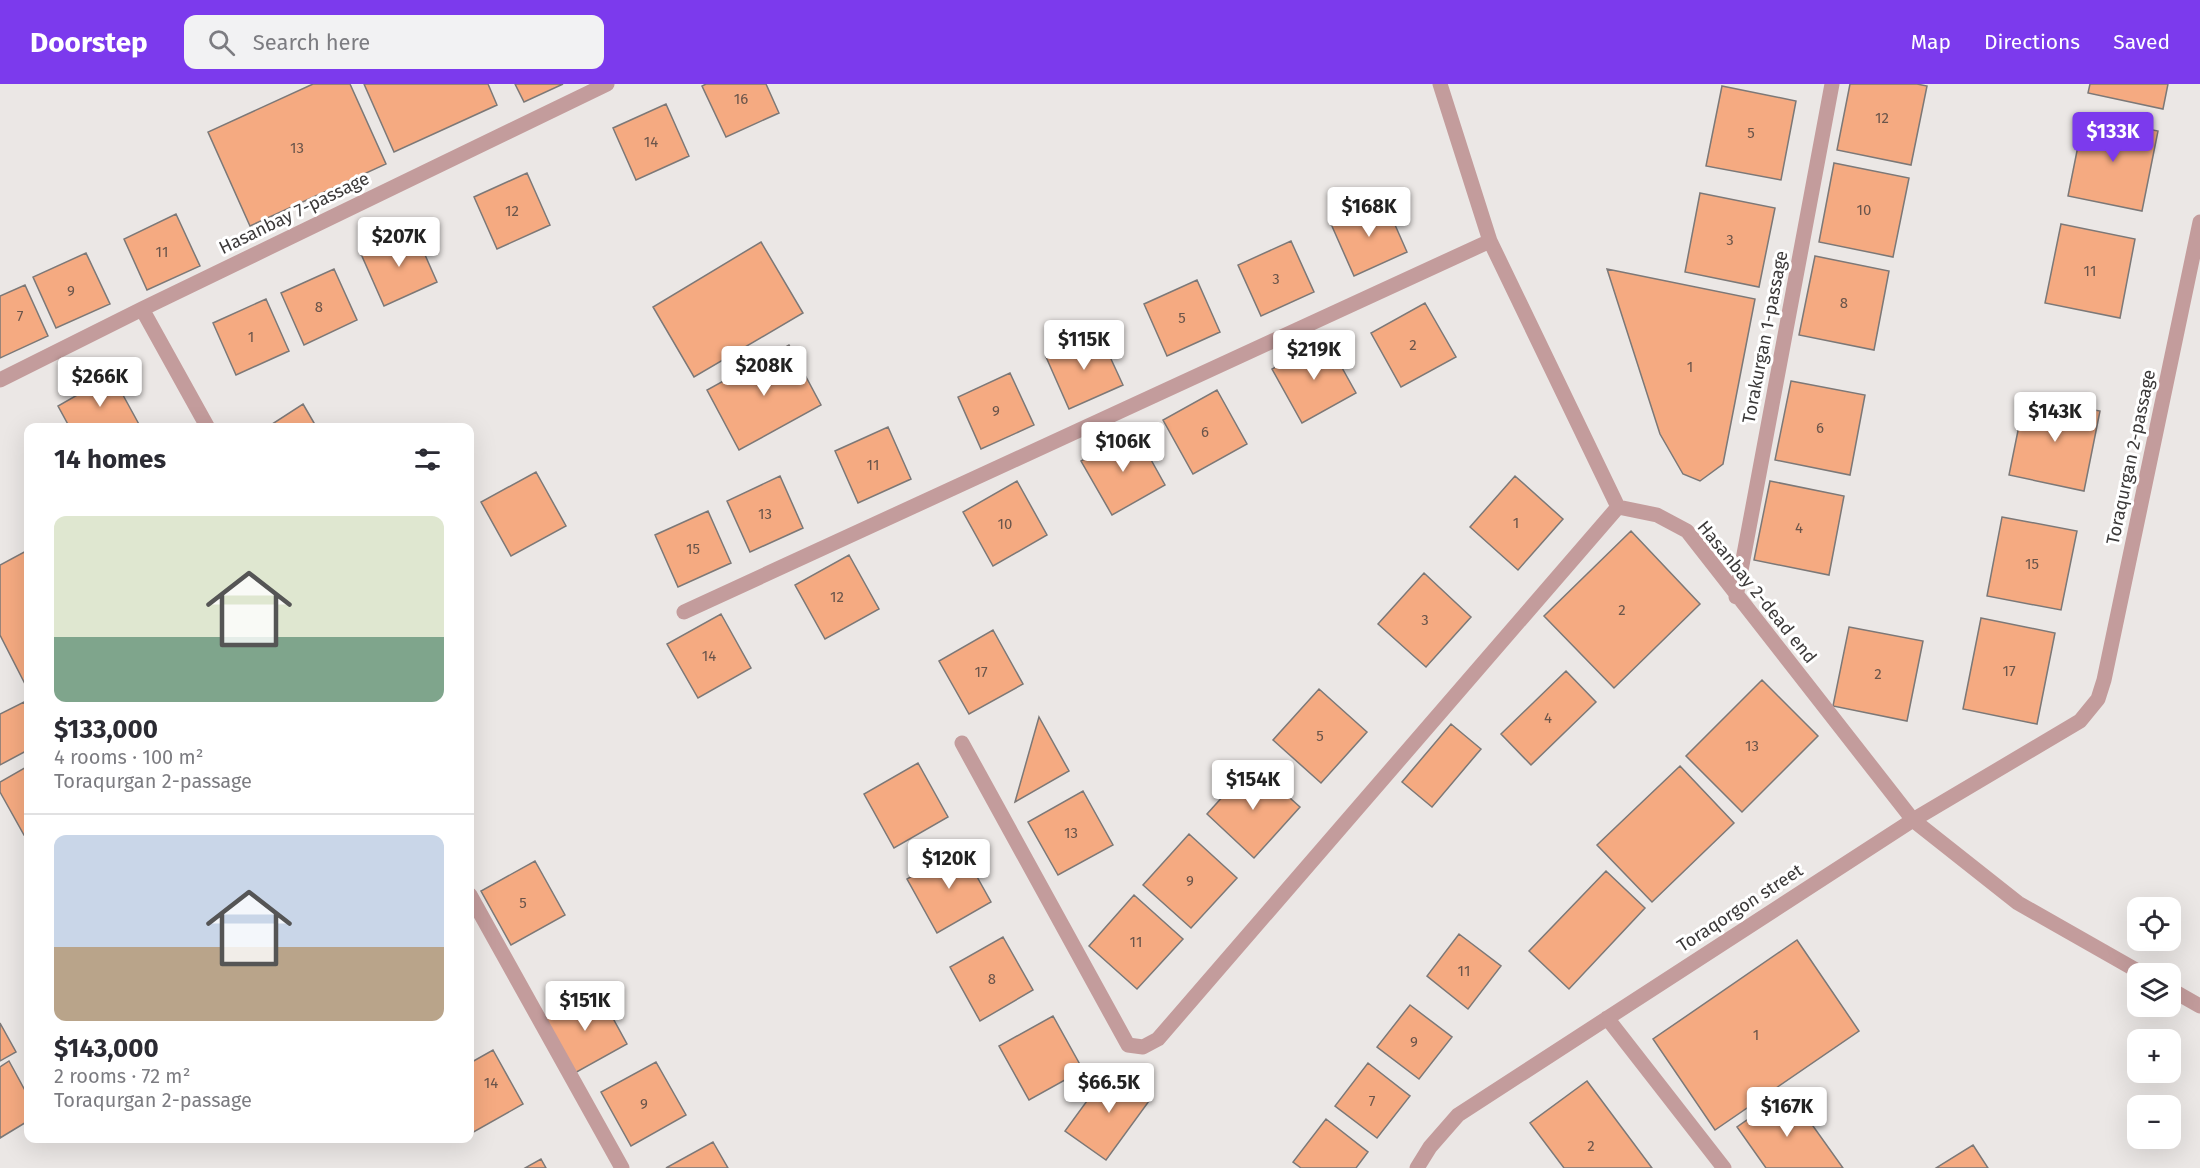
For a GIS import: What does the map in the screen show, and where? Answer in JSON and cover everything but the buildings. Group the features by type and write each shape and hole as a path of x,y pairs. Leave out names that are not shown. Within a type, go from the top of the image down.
{"street":[{"name":"Hasanbay 7-passage","path":"0,380 607,84"},
{"path":"962,744 1128,1044 1143,1047 1158,1039 1618,507 1490,241 1440,84"},
{"name":"Torakurgan 1-passage","path":"1736,597 1832,84"},
{"name":"Toraqurgan 2-passage","path":"2098,699 2104,680 2200,222"},
{"path":"684,612 1490,241"},
{"path":"142,309 205,423"},
{"name":"Hasanbay 2-dead end","path":"1618,507 1657,515 1687,531 1736,597 1912,820 2018,903 2127,965"},
{"name":"Toraqorgon street","path":"1417,1168 1430,1147 1458,1115 1912,820 2080,721 2098,699"},
{"path":"474,902 622,1168"},
{"path":"2181,995 2200,1006"},
{"path":"1607,1018 1724,1168"}]}
